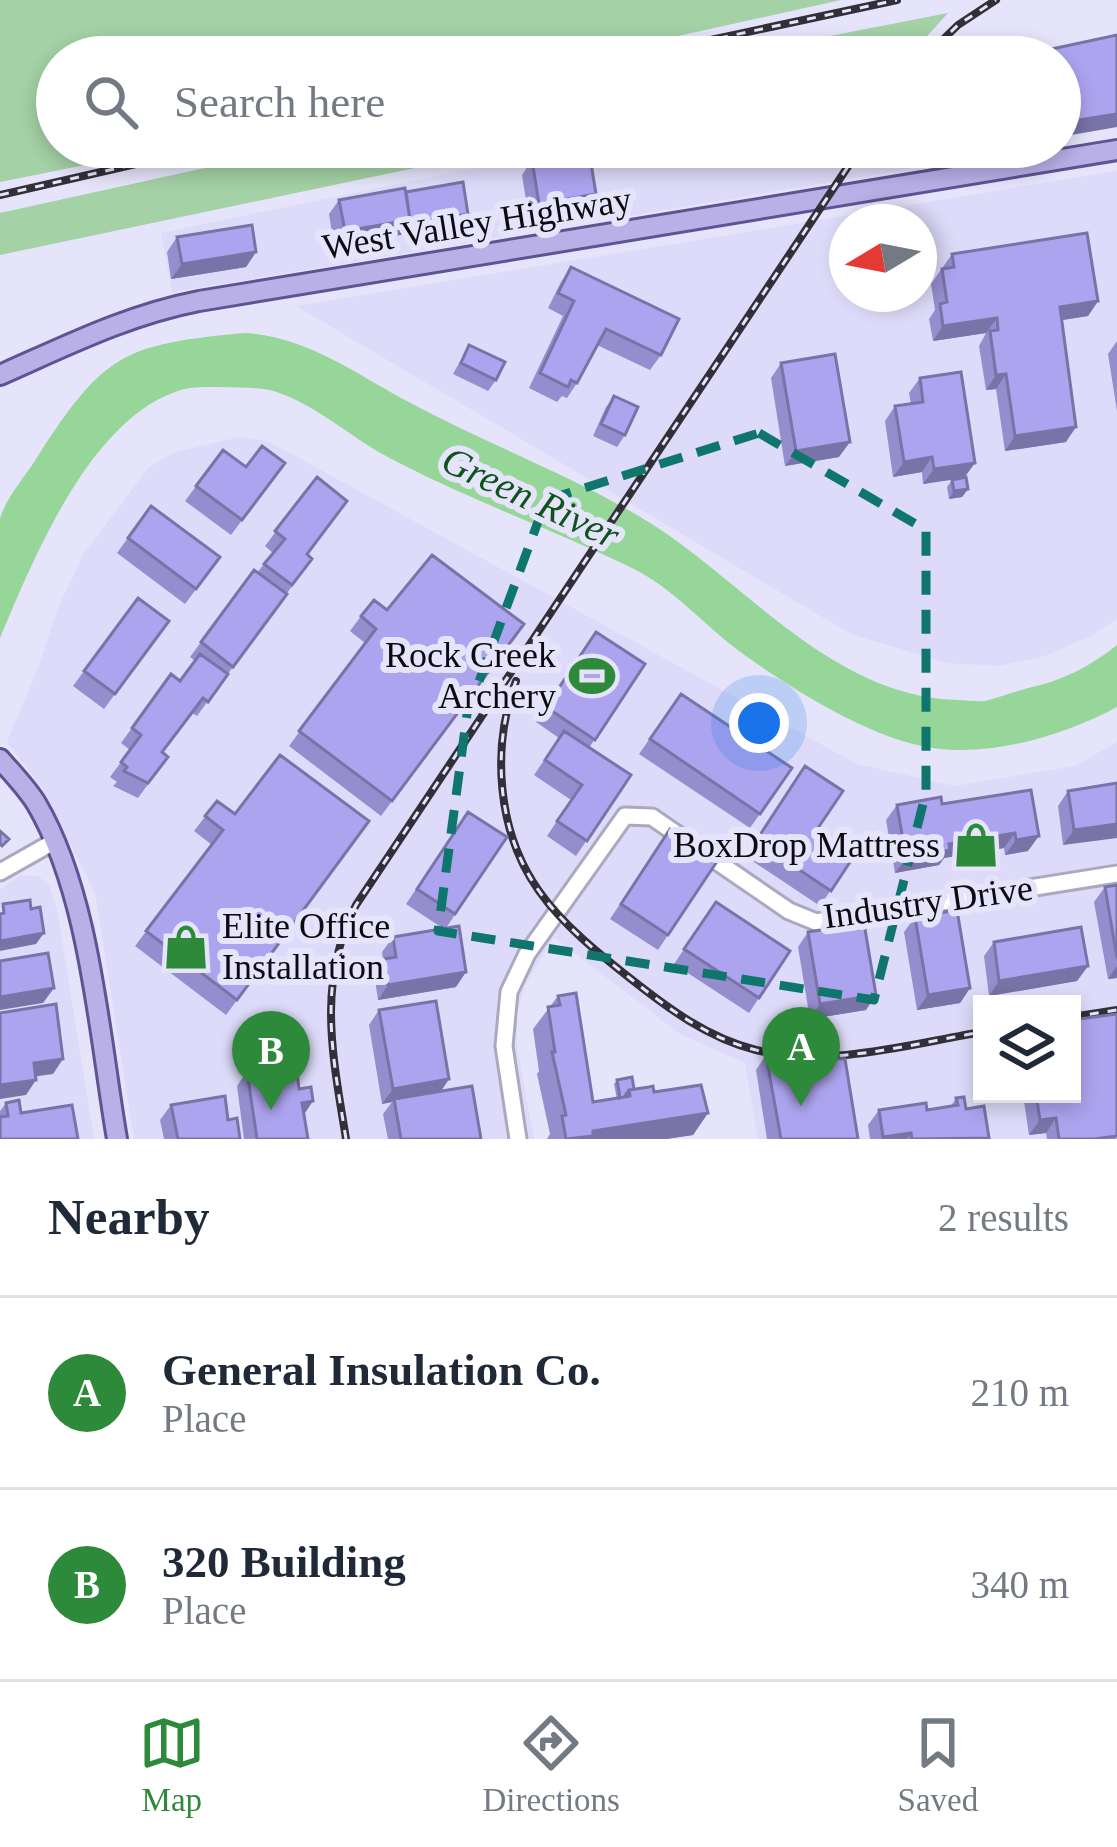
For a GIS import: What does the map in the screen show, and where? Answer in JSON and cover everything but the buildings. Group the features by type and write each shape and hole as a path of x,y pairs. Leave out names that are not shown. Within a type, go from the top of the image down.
{"main road":[{"name":"West Valley Highway","path":"1081,156 1117,150"},
{"name":"West Valley Highway","path":"0,375 101,328 166,307 1008,168"},
{"path":"0,759 31,795 55,841 77,909 117,1139"}],"street":[{"name":"Industry Drive","path":"518,1139 504,1046 508,992 527,954 625,816 652,818 789,911 816,922 1117,874"},
{"path":"0,872 55,841"}],"highlighted area":[{"path":"759,433 926,530 926,792 874,1000 438,931 467,714 546,500"}],"shaded area":[{"path":"0,0 841,0 678,36 36,36 36,168 70,168 0,182"},
{"path":"948,13 927,36 830,36"},
{"path":"205,168 415,168 0,255 0,213"},
{"path":"475,168 915,168 172,292 161,233"},
{"path":"1117,171 1117,619 1045,656 999,666 947,663 851,634 296,306 829,218 829,312 937,312 937,204 916,204"},
{"path":"239,437 268,441 857,764 955,786 1075,766 1117,742 1117,1139 758,1139 745,1063 680,1034 554,937 525,985 517,1014 517,1046 534,1139 134,1139 95,893 42,788 7,742 83,555 149,467 176,452"},
{"path":"21,875 38,876 49,885 57,909 94,1139 0,1139 0,890"}],"water":[{"name":"Green River","path":"245,333 287,341 327,357 625,508 690,551 796,635 872,680 914,694 985,701 1064,677 1117,645 1117,707 1052,735 979,749 933,748 883,734 782,680 632,568 414,471 296,400 251,388 181,390 144,408 116,433 67,497 0,638 0,519 11,495 81,395 121,360 144,350"}],"railway":[{"path":"729,36 897,0"},
{"path":"947,36 996,0"},
{"path":"0,195 118,168"},
{"path":"346,1139 333,1049 332,992 336,963 356,905 847,168"},
{"path":"516,681 501,761 514,843 539,891 559,915 645,990 722,1038 784,1055 869,1052 973,1034"},
{"path":"1081,1016 1117,1010"}],"place":[{"name":"Rock Creek Archery","path":"592,676"},
{"name":"BoxDrop Mattress","path":"976,845"},
{"name":"Elite Office Installation","path":"186,947"},
{"name":"General Insulation Co.","path":"801,1106"},
{"name":"320 Building","path":"271,1110"}]}
